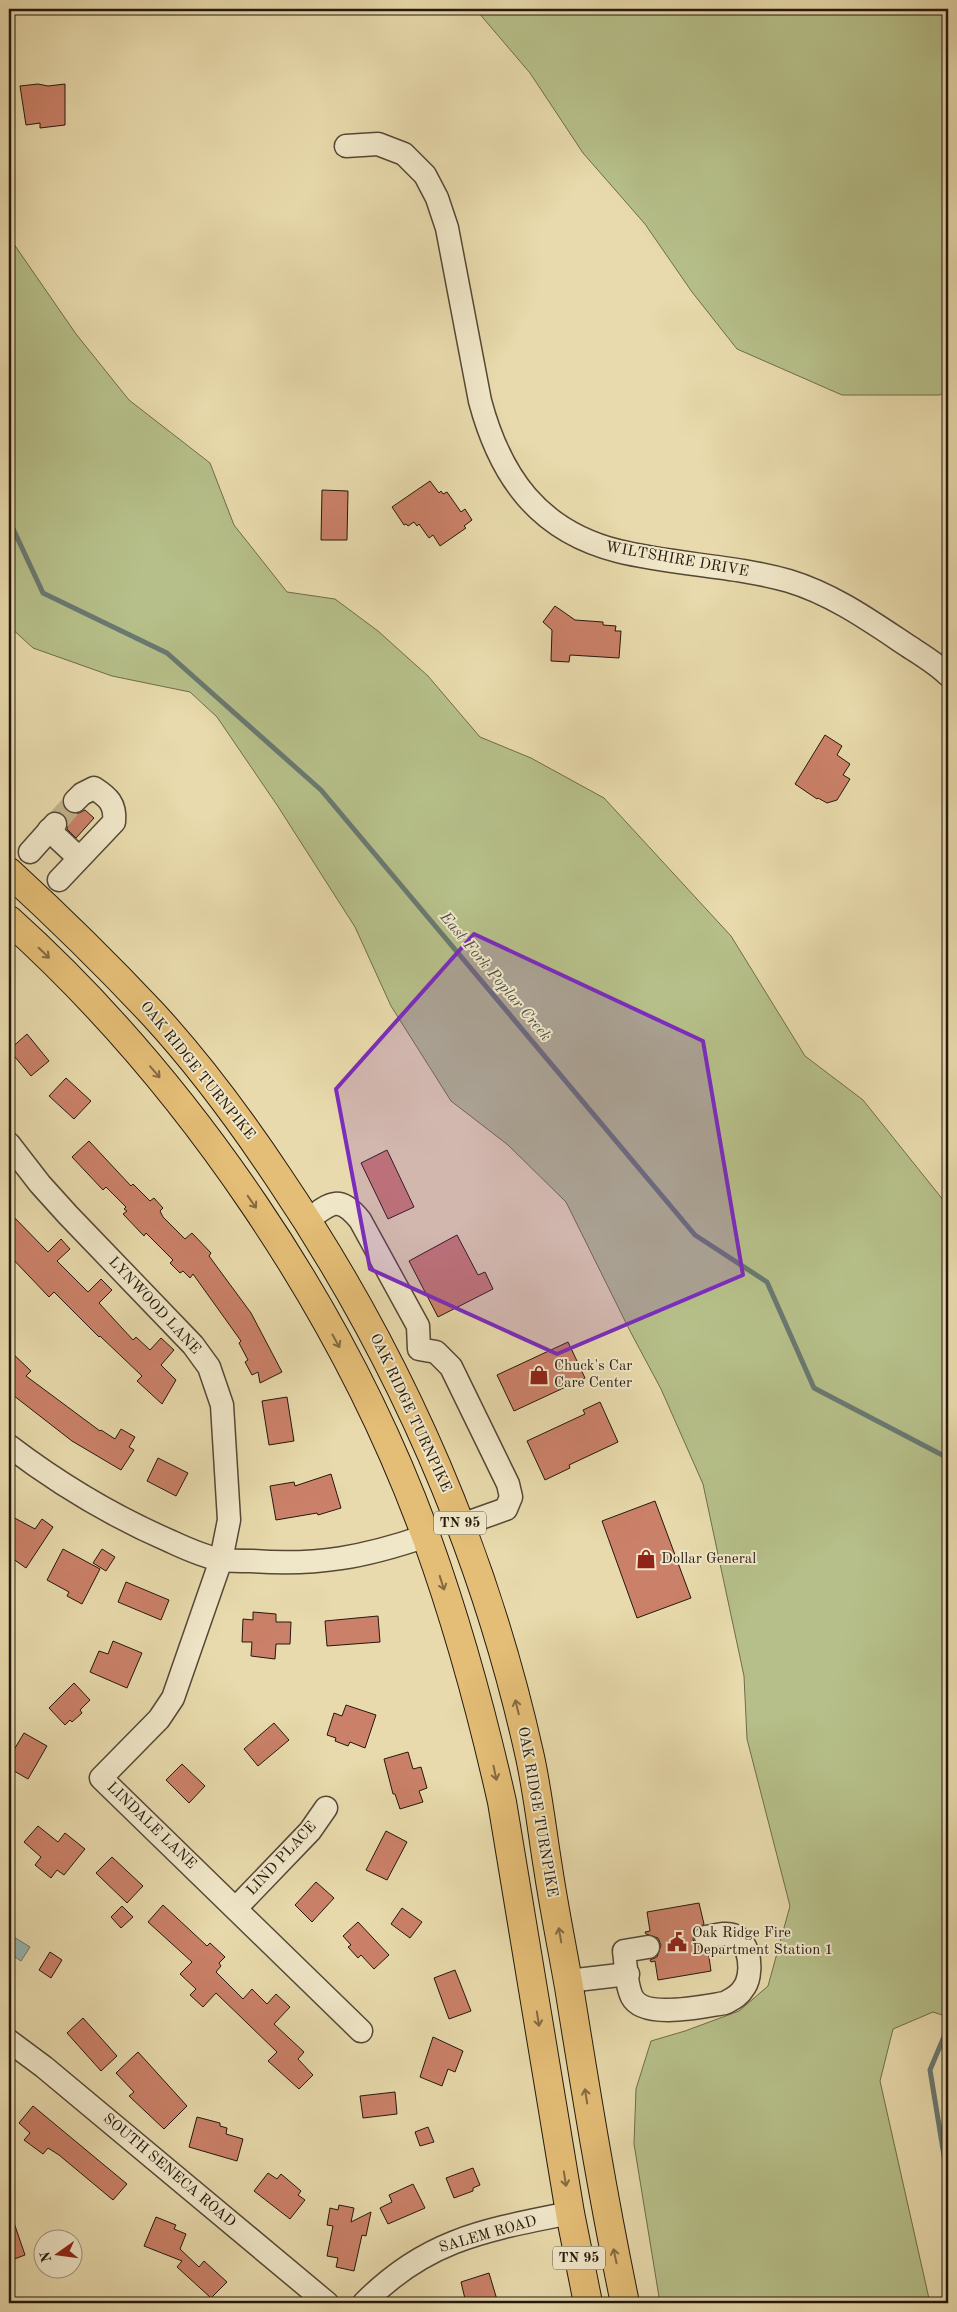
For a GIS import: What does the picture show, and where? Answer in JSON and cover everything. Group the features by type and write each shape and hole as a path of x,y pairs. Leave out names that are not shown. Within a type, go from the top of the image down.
{"highway":[{"name":"OAK RIDGE TURNPIKE","path":"9,872 64,923 154,1015 253,1138 308,1220 354,1295 390,1363 424,1437 461,1525 502,1649 529,1754 605,2207 625,2303"},
{"name":"TN 95","path":"9,920 63,970 128,1041 173,1094 252,1202 281,1245 347,1360 393,1456 426,1536 464,1651 487,1735 502,1802 570,2212 588,2303"},
{"path":"426,1536 461,1525"},
{"path":"532,1987 568,1981"},
{"path":"570,2212 605,2207"}],"street":[{"name":"WILTSHIRE DRIVE","path":"346,146 378,144 404,154 425,175 437,198 447,228 480,401 487,427 501,461 517,486 537,509 562,527 593,544 610,549 753,573 790,582 821,594 862,615 948,675"},
{"path":"60,880 114,822 115,810 105,795 94,788 82,794 75,801"},
{"path":"30,852 52,827 79,858"},
{"name":"LYNWOOD LANE","path":"9,1144 40,1184 161,1310 193,1345 209,1368 220,1394 225,1446 229,1520 221,1560"},
{"path":"308,1220 324,1207 339,1203 348,1206 360,1220 418,1326 420,1349"},
{"path":"390,1363 420,1349 436,1352 451,1367 508,1484 511,1497 506,1509 461,1525"},
{"path":"9,1446 39,1469 121,1518 185,1548 221,1560 288,1564 325,1562 378,1551 426,1536"},
{"name":"LINDALE LANE","path":"221,1560 173,1698 159,1719 102,1778 361,2031"},
{"name":"LIND PLACE","path":"236,1908 310,1830 326,1808"},
{"path":"648,1947 624,1951 632,1996 637,2003 650,2008 675,2010 725,2003 733,1999 746,1985 750,1976 748,1957 741,1941 735,1935 706,1937"},
{"path":"568,1981 628,1974"},
{"name":"SOUTH SENECA ROAD","path":"9,2041 51,2073 327,2303"},
{"name":"SALEM ROAD","path":"364,2303 408,2265 445,2245 508,2226 570,2212"}],"highlighted area":[{"path":"474,934 703,1041 743,1275 557,1354 370,1269 336,1089"}],"green space":[{"path":"470,9 948,9 948,390 940,395 842,395 737,349 692,292 645,224 583,153 530,73 478,12"},
{"path":"9,237 76,334 129,400 210,463 234,525 287,592 335,599 378,631 428,676 480,737 531,758 604,798 731,936 805,1056 863,1100 948,1206 948,2017 933,2012 893,2029 880,2081 930,2303 660,2303 634,2144 636,2089 651,2041 685,2031 739,2011 768,1986 790,1906 747,1739 744,1676 703,1484 661,1389 566,1202 508,1145 451,1101 391,1006 355,927 277,805 217,717 190,692 112,676 33,648 9,626"}],"water":[{"path":"9,1934 30,1947 21,1961 9,1953"}],"building":[{"path":"38,84 48,86 65,84 65,125 40,128 40,123 26,125 20,86"},
{"path":"430,481 439,493 441,491 443,494 447,492 461,512 465,509 472,520 464,526 466,528 440,546 433,535 429,538 419,524 417,526 414,522 408,526 404,525 392,507"},
{"path":"322,490 348,491 347,540 321,540"},
{"path":"555,606 575,620 603,622 603,625 616,626 615,631 621,631 619,658 570,655 569,662 551,661 552,630 543,622"},
{"path":"825,735 842,746 837,755 850,764 843,775 850,779 837,800 827,803 817,799 795,784"},
{"path":"63,805 71,813 79,813 85,810 94,818 76,838 67,829 68,820 58,811"},
{"path":"27,1034 49,1061 31,1076 9,1050"},
{"path":"66,1078 91,1101 74,1119 49,1096"},
{"path":"89,1141 131,1186 133,1184 150,1201 154,1198 163,1208 160,1211 163,1217 185,1239 192,1233 211,1253 209,1256 251,1313 282,1372 260,1383 258,1372 252,1375 245,1362 248,1360 239,1343 241,1341 193,1274 190,1278 183,1271 180,1273 170,1263 173,1260 146,1233 144,1236 123,1214 127,1211 124,1209 126,1207 106,1187 103,1190 72,1157"},
{"path":"387,1150 414,1207 388,1219 361,1163"},
{"path":"9,1212 48,1252 61,1239 70,1249 57,1261 88,1292 101,1279 112,1290 99,1303 133,1340 136,1337 150,1350 161,1338 174,1350 161,1365 176,1380 162,1404 137,1381 142,1376 54,1292 49,1297 9,1255"},
{"path":"457,1235 478,1275 485,1272 493,1289 438,1317 409,1261"},
{"path":"568,1342 585,1378 514,1411 497,1375"},
{"path":"9,1350 31,1371 26,1376 100,1431 115,1439 121,1429 135,1437 129,1447 134,1450 121,1470 72,1441 9,1392"},
{"path":"287,1397 294,1441 269,1445 262,1401"},
{"path":"600,1402 618,1442 569,1465 570,1468 545,1480 527,1441 585,1414 583,1410"},
{"path":"158,1458 188,1473 176,1496 147,1481"},
{"path":"331,1474 341,1508 318,1515 317,1513 276,1520 270,1486 294,1482 295,1486"},
{"name":"Dollar General","path":"655,1501 691,1598 637,1618 602,1521"},
{"path":"9,1515 35,1529 42,1519 53,1527 26,1568 9,1556"},
{"path":"63,1549 100,1569 82,1604 67,1596 69,1592 47,1580"},
{"path":"102,1549 115,1557 106,1571 93,1563"},
{"path":"126,1582 169,1600 161,1620 118,1602"},
{"path":"253,1612 276,1614 276,1622 291,1622 290,1644 276,1644 275,1659 251,1656 252,1642 242,1642 243,1619 253,1620"},
{"path":"378,1616 380,1642 327,1646 325,1621"},
{"path":"113,1641 142,1653 127,1688 90,1672 99,1651 108,1654"},
{"path":"74,1683 90,1700 80,1710 82,1713 72,1722 70,1720 65,1725 49,1708"},
{"path":"346,1705 376,1715 365,1748 350,1742 348,1746 335,1741 336,1738 327,1735 334,1713 342,1716"},
{"path":"274,1723 289,1740 258,1766 244,1749"},
{"path":"24,1733 47,1746 28,1779 9,1768 9,1758"},
{"path":"408,1752 413,1769 421,1767 427,1788 419,1791 423,1802 400,1809 395,1794 393,1794 384,1759"},
{"path":"182,1764 205,1786 189,1803 166,1780"},
{"path":"38,1826 58,1842 65,1833 85,1849 64,1875 57,1870 51,1878 35,1865 41,1857 24,1842"},
{"path":"386,1831 407,1842 387,1880 366,1870"},
{"path":"112,1857 143,1886 127,1903 96,1873"},
{"path":"316,1882 334,1898 312,1922 295,1905"},
{"name":"Oak Ridge Fire Department Station 1","path":"699,1903 704,1924 694,1932 693,1940 701,1949 708,1950 711,1971 658,1980 655,1961 651,1962 650,1960 657,1957 661,1945 658,1938 645,1932 650,1931 647,1912"},
{"path":"163,1905 207,1946 210,1943 225,1957 219,1963 221,1966 216,1972 243,1999 252,1989 267,2004 276,1994 290,2007 274,2024 304,2052 298,2059 313,2075 299,2089 268,2061 277,2052 216,1993 203,2007 190,1995 196,1989 180,1974 192,1962 148,1922"},
{"path":"122,1906 133,1917 121,1928 111,1917"},
{"path":"402,1908 422,1922 410,1938 391,1924"},
{"path":"358,1922 389,1955 374,1969 361,1955 358,1958 348,1947 351,1945 343,1936"},
{"path":"50,1952 62,1960 51,1978 39,1970"},
{"path":"455,1970 471,2011 449,2019 434,1978"},
{"path":"83,2018 117,2056 101,2071 67,2033"},
{"path":"433,2037 463,2051 455,2072 448,2069 442,2086 420,2077"},
{"path":"138,2052 187,2106 164,2129 129,2096 134,2092 116,2073"},
{"path":"395,2092 397,2114 363,2118 360,2096"},
{"path":"33,2106 127,2184 113,2200 59,2155 48,2148 43,2154 24,2140 30,2133 19,2123"},
{"path":"197,2117 220,2123 220,2126 227,2128 226,2134 243,2139 237,2161 189,2147"},
{"path":"428,2127 434,2142 420,2146 415,2132"},
{"path":"473,2168 480,2185 473,2188 473,2191 454,2198 446,2178"},
{"path":"268,2173 277,2179 281,2174 301,2191 298,2195 305,2200 290,2219 254,2191"},
{"path":"413,2184 425,2208 388,2224 380,2208 392,2202 389,2195"},
{"path":"339,2205 354,2208 351,2222 371,2212 366,2236 362,2235 354,2271 336,2267 338,2258 327,2256 333,2226 327,2225 330,2208 338,2210"},
{"path":"9,2214 11,2214 25,2255 9,2261"},
{"path":"156,2217 176,2225 174,2229 186,2234 180,2249 199,2267 204,2261 227,2282 211,2298 177,2267 182,2261 144,2246"},
{"path":"489,2273 498,2303 466,2303 461,2282"}],"waterway":[{"name":"East Fork Poplar Creek","path":"9,520 43,593 167,653 321,790 695,1235 767,1282 814,1388 948,1458"},
{"name":"East Fork Poplar Creek","path":"948,2027 930,2070 948,2180"}],"tunnel":[{"path":"55,824 75,801"}],"place":[{"name":"Chuck's Car Care Center","path":"539,1375"},
{"name":"Dollar General","path":"646,1559"},
{"name":"Oak Ridge Fire Department Station 1","path":"677,1942"}]}
